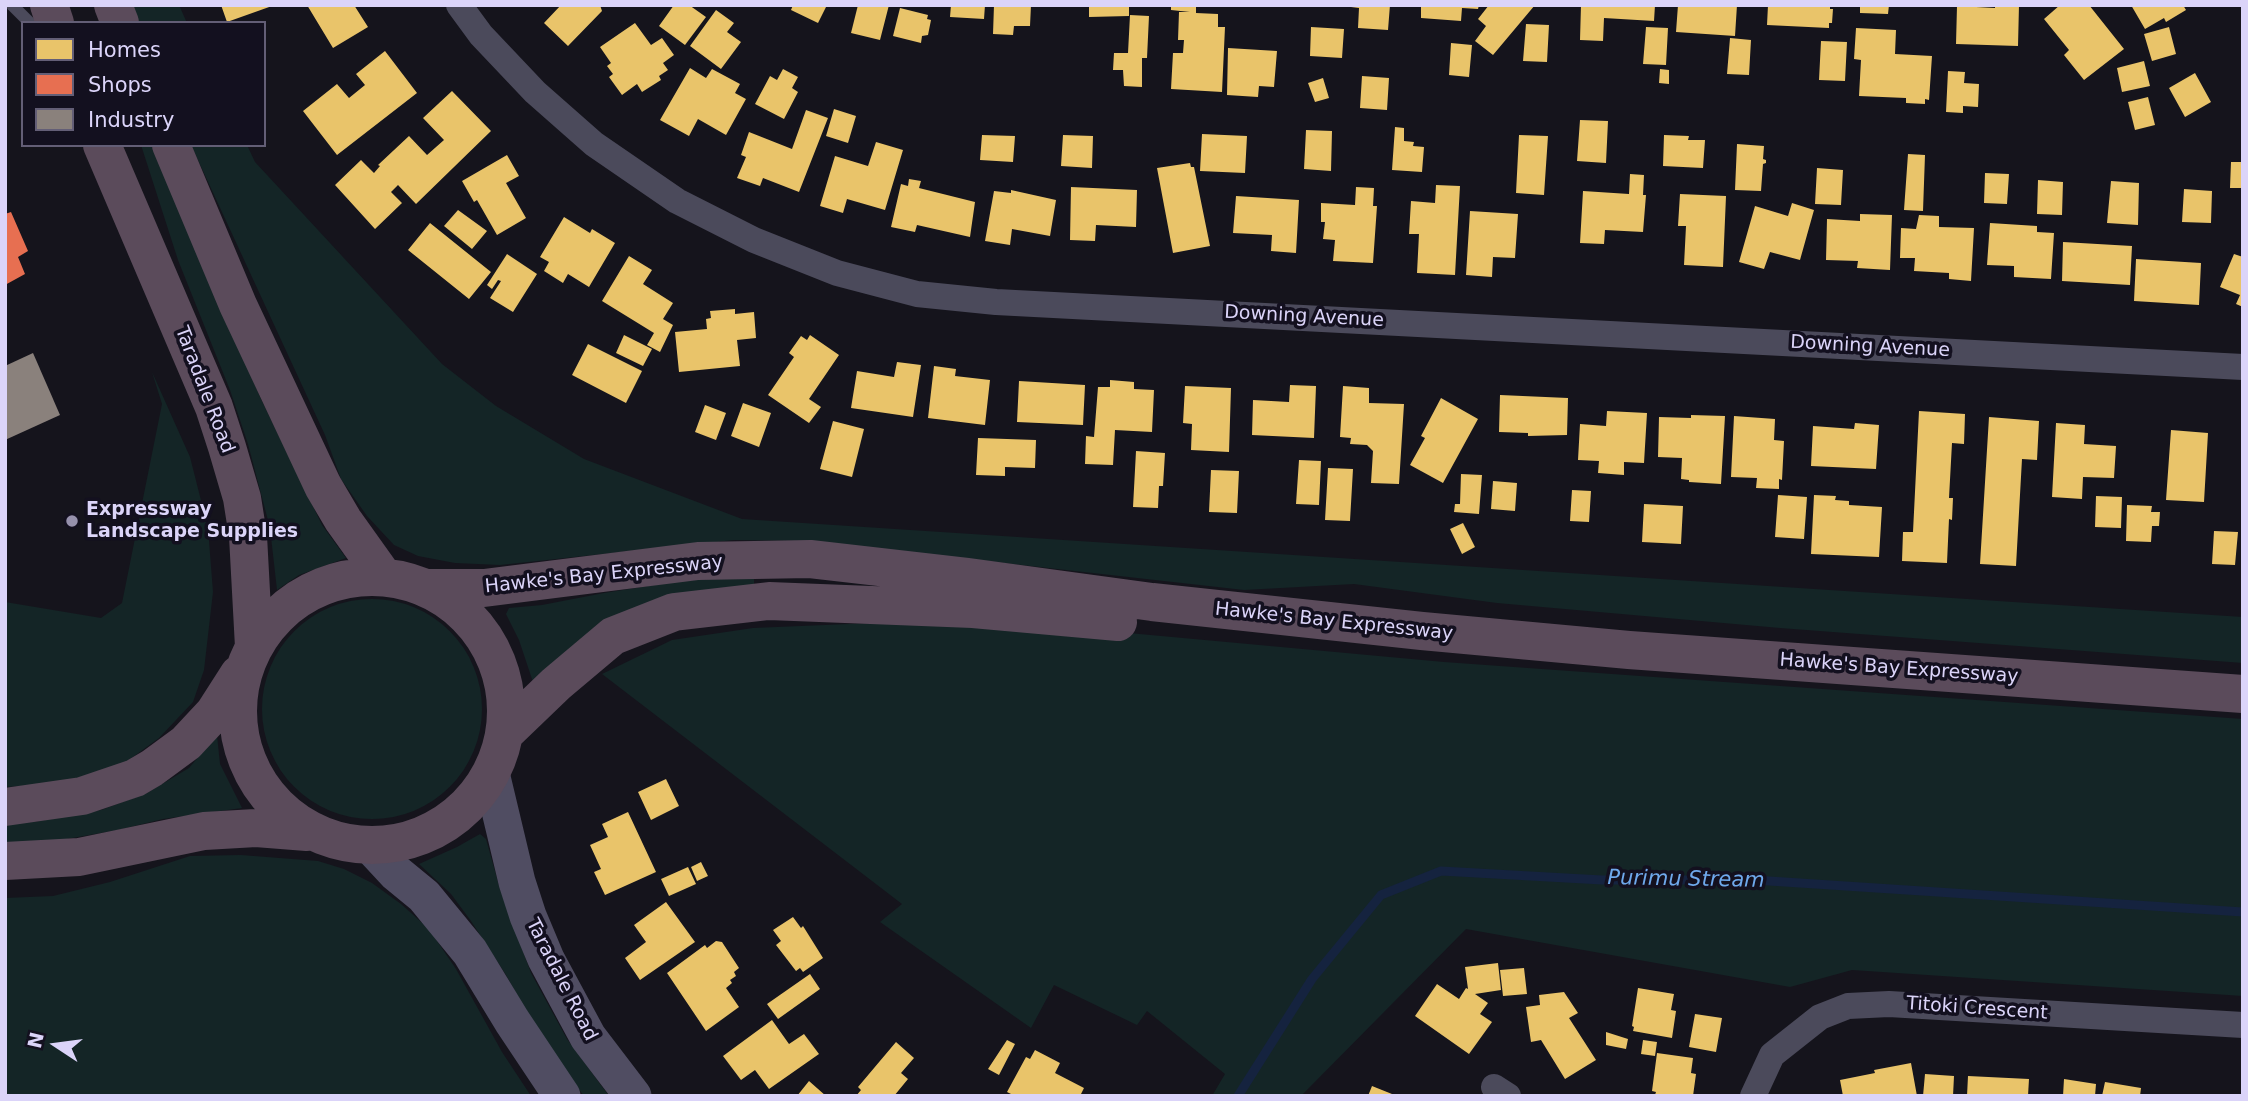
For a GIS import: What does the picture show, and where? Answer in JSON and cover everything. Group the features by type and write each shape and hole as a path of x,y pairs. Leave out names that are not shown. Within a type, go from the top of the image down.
{"highway":[{"name":"Taradale Road","path":"103,147 214,407 242,498 248,536 249,657 240,689 239,722 246,754 260,784 281,809 307,832"},
{"path":"172,147 238,305 323,486 343,520 383,576"},
{"name":"Hawke's Bay Expressway","path":"428,588 484,588 698,561 810,559 1152,602 1422,631 1629,650 2243,694"},
{"path":"5,807 82,796 135,778 152,768 187,743 214,713 249,657 288,608 318,588 335,581 383,576 428,588 462,610 484,636 499,666 506,699 505,733 491,773 474,798 453,818 428,833 399,842 370,845 338,841 307,832 256,828 204,831 79,857 5,861"},
{"name":"Hawke's Bay Expressway","path":"505,733 556,684 613,636 674,612 769,601 973,609 2029,704 2243,718"}],"main road":[{"name":"Taradale Road","path":"491,773 517,882 546,959 588,1037 633,1096"},
{"path":"370,845 396,873 424,896 470,952 562,1096"}],"street":[{"name":"Downing Avenue","path":"460,5 481,35 535,92 594,144 677,201 754,240 837,273 917,294 996,302 2243,367"},
{"name":"Titoki Crescent","path":"1753,1096 1772,1055 1820,1017 1848,1006 1889,1003 2243,1025"}],"lane":[{"path":"12,5 28,21"}],"shaded area":[{"path":"126,5 179,5 186,21 133,21"},
{"path":"142,147 153,147 261,399 322,525 346,558 299,575 277,590 270,528 248,444 230,390 178,260"},
{"path":"192,147 248,147 255,162 442,364 496,406 584,459 742,519 2243,617 2243,663 1780,628 1497,603 1354,584 1244,590 808,541 734,540 500,565 455,563 418,556 394,545 367,516 341,479 325,435"},
{"path":"152,372 190,457 208,528 213,592 204,670 193,702 159,738 122,765 88,782 5,787 5,602 101,618 122,603 162,404"},
{"path":"754,576 754,586 533,682 519,640 506,614 509,608 542,605 680,581"},
{"path":"372,599 393,601 424,612 450,631 469,657 480,688 480,730 469,761 450,787 424,806 393,817 372,819 351,817 320,806 294,787 275,761 264,730 262,709 264,688 275,657 294,631 320,612 351,601"},
{"path":"873,623 1096,630 1444,662 2243,719 2243,996 1852,970 1790,987 1466,929 1301,1096 1212,1096 1225,1074 1147,1011 1137,1025 1054,985 1031,1028 880,922 902,904 602,674 672,640 753,628"},
{"path":"217,735 220,764 242,808 163,819 55,841 5,843 5,823 34,822 101,810 147,793 189,768"},
{"path":"480,834 486,839 500,889 531,973 567,1039 609,1096 584,1096 545,1045 506,975 471,921 451,894 419,864"},
{"path":"241,855 318,861 344,869 372,883 401,904 429,929 456,969 502,1052 531,1096 5,1096 5,898 53,896 110,882 190,856"}],"building: Homes":[{"path":"221,5 272,5 230,21 227,21"},
{"path":"307,5 354,5 368,27 333,48"},
{"path":"561,5 600,5 602,11 568,46 544,23"},
{"path":"674,5 689,5 706,17 685,45 659,26"},
{"path":"793,5 827,5 818,23 791,10"},
{"path":"858,5 889,5 880,40 851,33"},
{"path":"951,5 985,5 984,19 950,17"},
{"path":"994,5 1031,5 1030,26 1014,26 1013,35 993,34"},
{"path":"1089,5 1129,5 1129,16 1089,17"},
{"path":"1171,5 1196,5 1196,13 1218,14 1218,27 1225,27 1222,92 1171,89 1173,53 1183,53 1184,40 1178,40 1179,12 1190,12 1171,10"},
{"path":"1351,5 1390,5 1388,30 1358,28 1359,8"},
{"path":"1421,5 1479,5 1478,9 1462,8 1461,21 1421,18"},
{"path":"1489,5 1535,5 1493,55 1475,41 1486,26 1478,19"},
{"path":"1581,5 1655,5 1654,21 1604,18 1603,41 1580,40"},
{"path":"1678,5 1737,5 1735,36 1676,32"},
{"path":"1768,5 1830,5 1830,9 1833,9 1832,23 1829,23 1829,28 1767,25"},
{"path":"1860,5 1889,5 1888,14 1860,13"},
{"path":"1995,5 2019,5 2018,46 1956,44 1957,6 1995,8"},
{"path":"2060,5 2089,5 2124,49 2084,80 2064,55 2069,50 2044,19"},
{"path":"2131,5 2183,5 2186,10 2166,22 2164,18 2145,29"},
{"path":"900,8 928,15 927,19 931,20 928,35 922,36 921,43 893,36"},
{"path":"716,10 734,23 727,32 741,42 721,69 690,46"},
{"path":"1130,15 1149,16 1147,58 1142,58 1142,87 1124,86 1123,70 1113,70 1114,53 1128,53"},
{"path":"635,23 651,45 662,38 674,55 663,63 668,70 659,76 661,80 642,92 637,84 622,95 609,77 613,74 607,66 611,63 600,47"},
{"path":"1526,24 1549,25 1547,62 1523,61"},
{"path":"1311,27 1344,29 1342,58 1310,56"},
{"path":"1646,27 1668,28 1666,65 1643,64"},
{"path":"2169,27 2176,54 2152,61 2144,34"},
{"path":"1856,28 1896,30 1895,54 1932,56 1929,100 1925,99 1925,104 1906,103 1906,98 1859,96 1861,60 1854,59"},
{"path":"1730,38 1751,40 1749,75 1727,74"},
{"path":"1821,41 1847,42 1845,81 1819,80"},
{"path":"1451,43 1472,45 1469,77 1449,75"},
{"path":"1228,48 1277,51 1274,87 1259,86 1258,97 1227,95"},
{"path":"385,51 417,93 337,155 303,111 337,84 349,98 365,85 356,74"},
{"path":"2144,61 2150,86 2122,92 2117,68"},
{"path":"690,68 706,78 712,69 740,84 735,93 746,99 726,135 698,119 689,136 660,120"},
{"path":"783,69 798,77 792,88 798,92 784,119 755,104 770,76 777,80"},
{"path":"1660,69 1669,70 1669,84 1659,83"},
{"path":"1948,71 1965,72 1964,83 1979,84 1978,107 1963,106 1963,113 1946,112"},
{"path":"2195,73 2211,102 2185,117 2169,88"},
{"path":"1362,76 1389,78 1387,110 1360,108"},
{"path":"1323,78 1329,98 1315,102 1308,83"},
{"path":"452,91 491,131 416,204 398,185 391,192 402,203 375,229 335,185 361,160 374,173 380,166 378,165 409,136 427,155 444,140 423,118"},
{"path":"2148,97 2155,125 2135,130 2128,102"},
{"path":"834,109 856,116 848,143 826,136"},
{"path":"806,110 828,118 799,192 763,178 760,186 737,178 746,157 741,155 749,132 792,149"},
{"path":"1580,120 1608,121 1606,163 1577,161"},
{"path":"1395,127 1404,128 1404,141 1414,142 1413,146 1424,147 1422,172 1392,170"},
{"path":"1306,130 1332,131 1331,171 1304,169"},
{"path":"1202,134 1247,136 1245,173 1200,171"},
{"path":"982,135 1015,136 1013,162 980,160"},
{"path":"1063,135 1093,136 1092,168 1061,166"},
{"path":"1519,135 1548,136 1544,195 1516,193"},
{"path":"1664,135 1705,140 1703,168 1663,166"},
{"path":"876,142 903,150 885,210 847,199 843,213 820,206 835,156 868,166"},
{"path":"1737,144 1764,146 1763,159 1766,163 1763,164 1761,191 1735,190"},
{"path":"1908,154 1925,155 1923,211 1904,210"},
{"path":"507,155 519,176 506,183 526,218 497,235 477,200 474,202 462,181"},
{"path":"2231,162 2243,162 2243,188 2230,188"},
{"path":"1190,163 1191,167 1194,167 1210,246 1173,253 1157,168"},
{"path":"1817,168 1843,170 1841,205 1815,204"},
{"path":"1985,173 2009,174 2007,204 1984,203"},
{"path":"1630,174 1644,175 1643,195 1646,195 1643,232 1605,230 1604,244 1580,243 1583,191 1629,194"},
{"path":"909,179 921,181 919,188 975,202 970,237 917,225 915,232 891,227 901,184 908,186"},
{"path":"2038,180 2063,182 2062,215 2037,214"},
{"path":"2111,181 2139,183 2138,225 2107,223"},
{"path":"1436,185 1460,186 1455,275 1417,273 1419,234 1409,234 1411,201 1435,203"},
{"path":"1071,187 1137,190 1136,227 1096,225 1095,241 1070,240"},
{"path":"1356,187 1374,188 1373,206 1377,206 1373,263 1333,261 1335,240 1323,239 1325,222 1321,222 1321,203 1355,205"},
{"path":"2184,189 2212,191 2211,223 2182,222"},
{"path":"1011,190 1056,200 1050,236 1012,229 1010,245 985,241 994,191 1011,193"},
{"path":"1680,194 1726,196 1723,267 1684,265 1686,226 1678,226"},
{"path":"1236,196 1299,200 1296,253 1271,251 1272,235 1233,233"},
{"path":"1792,203 1814,210 1800,260 1770,252 1764,269 1739,262 1755,206 1788,216"},
{"path":"458,210 487,231 472,249 444,226"},
{"path":"1470,211 1518,214 1515,258 1493,257 1492,277 1466,275"},
{"path":"1860,214 1892,215 1890,270 1857,268 1858,261 1826,260 1827,219 1860,221"},
{"path":"1919,215 1939,216 1939,227 1974,228 1971,281 1949,279 1949,273 1914,271 1915,258 1900,258 1901,228 1916,229"},
{"path":"564,217 590,233 592,229 615,243 589,287 568,274 563,283 544,271 549,262 540,257"},
{"path":"430,223 491,272 469,299 408,250"},
{"path":"1990,223 2037,226 2037,232 2054,233 2051,279 2014,277 2014,266 1987,265"},
{"path":"2063,242 2132,246 2130,285 2062,281"},
{"path":"507,254 537,274 513,312 490,298 501,281 498,280 492,289 487,285"},
{"path":"2234,254 2243,257 2243,307 2236,304 2240,295 2220,287"},
{"path":"629,256 652,270 643,284 673,303 663,319 673,325 660,352 647,345 654,333 602,301"},
{"path":"2136,259 2201,263 2199,305 2134,301"},
{"path":"735,309 735,314 754,312 756,338 737,340 740,366 679,372 675,332 707,329 706,319 711,318 710,311"},
{"path":"624,335 652,349 643,366 616,353"},
{"path":"810,335 839,355 809,399 821,407 809,423 768,395 794,357 789,353 801,336 807,340"},
{"path":"588,344 642,371 626,403 572,375"},
{"path":"897,362 921,365 913,417 851,408 857,371 894,377"},
{"path":"934,366 956,369 955,376 990,380 985,425 928,418"},
{"path":"1110,380 1134,382 1134,389 1154,390 1152,432 1115,430 1113,465 1085,464 1086,436 1094,437 1098,387 1110,387"},
{"path":"1019,381 1085,385 1083,425 1017,422"},
{"path":"1290,385 1316,386 1314,438 1252,435 1253,400 1289,402"},
{"path":"1185,386 1231,388 1229,452 1191,450 1192,424 1183,423"},
{"path":"1343,386 1369,388 1369,403 1404,404 1399,484 1371,483 1373,451 1367,445 1350,444 1351,438 1340,437"},
{"path":"1500,395 1568,398 1567,435 1528,436 1528,433 1499,432"},
{"path":"1441,398 1478,419 1443,483 1410,465 1425,438 1421,436"},
{"path":"743,403 771,413 759,447 731,436"},
{"path":"705,405 726,413 716,440 695,432"},
{"path":"1607,411 1647,413 1644,463 1624,462 1624,475 1598,473 1599,461 1578,460 1580,424 1606,426"},
{"path":"1919,411 1965,414 1964,444 1952,443 1949,498 1953,498 1947,563 1902,561 1903,532 1913,532"},
{"path":"1691,415 1725,416 1721,484 1681,479 1682,458 1658,457 1659,417 1691,418"},
{"path":"1734,416 1775,419 1774,440 1784,441 1779,489 1756,488 1757,478 1731,477"},
{"path":"1989,417 2039,421 2037,460 2022,459 2016,566 1980,564"},
{"path":"833,421 864,429 852,477 820,469"},
{"path":"1855,423 1879,425 1876,469 1811,466 1813,426 1854,429"},
{"path":"2056,423 2085,425 2084,444 2116,446 2114,478 2083,477 2082,499 2052,497"},
{"path":"2171,430 2208,433 2204,502 2166,500"},
{"path":"978,438 1036,440 1035,468 1005,467 1005,476 976,475"},
{"path":"1136,451 1165,453 1163,486 1159,486 1158,508 1133,507"},
{"path":"1299,460 1321,461 1319,505 1296,504"},
{"path":"1328,468 1353,469 1350,521 1325,520"},
{"path":"1211,470 1239,471 1237,513 1209,512"},
{"path":"1461,474 1482,475 1479,514 1454,512 1455,504 1460,504"},
{"path":"1493,481 1517,483 1515,511 1491,509"},
{"path":"1572,490 1591,491 1589,522 1570,521"},
{"path":"1778,495 1807,497 1804,539 1775,537"},
{"path":"1814,495 1836,496 1835,500 1849,501 1849,505 1882,507 1879,557 1811,554"},
{"path":"2096,496 2122,497 2121,528 2095,527"},
{"path":"1644,504 1683,506 1681,544 1642,542"},
{"path":"2127,505 2152,506 2151,512 2160,512 2159,526 2152,526 2151,542 2126,541"},
{"path":"1463,523 1475,547 1462,554 1450,529"},
{"path":"2214,531 2238,532 2235,565 2212,564"},
{"path":"666,779 679,806 651,820 638,792"},
{"path":"628,812 656,872 605,895 594,872 601,869 590,845 608,837 602,824"},
{"path":"701,862 708,876 697,881 691,867"},
{"path":"688,867 696,884 669,896 661,879"},
{"path":"666,902 695,942 640,980 625,958 646,942 634,925"},
{"path":"793,917 801,928 803,926 823,958 803,972 800,968 796,971 776,945 781,941 773,930"},
{"path":"716,941 722,942 739,968 734,972 736,976 730,980 732,983 726,988 739,1007 706,1031 667,973 705,945 707,948"},
{"path":"1498,963 1501,990 1475,994 1488,1003 1480,1014 1492,1022 1469,1054 1415,1016 1437,984 1459,999 1466,988 1468,989 1465,967"},
{"path":"1524,968 1527,994 1503,996 1500,970"},
{"path":"810,974 820,989 778,1019 767,1004"},
{"path":"1638,988 1674,994 1671,1010 1676,1011 1672,1038 1633,1031"},
{"path":"1564,992 1578,1013 1569,1018 1596,1060 1565,1079 1541,1040 1531,1042 1526,1007 1540,1005 1539,995"},
{"path":"1695,1014 1722,1018 1716,1052 1689,1047"},
{"path":"772,1020 789,1044 804,1034 819,1054 769,1089 755,1070 741,1080 723,1056"},
{"path":"1606,1032 1628,1039 1626,1049 1606,1045"},
{"path":"1007,1040 1015,1044 999,1075 988,1069"},
{"path":"1643,1040 1657,1042 1655,1056 1641,1054"},
{"path":"896,1042 914,1058 901,1073 908,1079 894,1096 856,1096 861,1090 858,1087"},
{"path":"1035,1050 1060,1063 1055,1073 1084,1088 1080,1096 1015,1096 1007,1092 1026,1057 1030,1059"},
{"path":"1657,1053 1693,1058 1691,1073 1696,1074 1693,1096 1655,1095 1656,1092 1652,1091"},
{"path":"1911,1063 1917,1096 1843,1096 1840,1080"},
{"path":"1925,1074 1954,1076 1953,1096 1923,1096"},
{"path":"1968,1076 2029,1079 2028,1096 1967,1096"},
{"path":"2064,1079 2096,1084 2095,1096 2063,1096"},
{"path":"809,1081 826,1096 797,1096"},
{"path":"2105,1082 2141,1088 2140,1096 2102,1096"},
{"path":"1372,1086 1397,1096 1368,1096"}],"building: Shops":[{"path":"11,212 28,251 18,257 25,274 5,285 5,214"}],"building: Industry":[{"path":"33,353 60,415 5,440 5,366"}],"waterway":[{"name":"Purimu Stream","path":"1238,1096 1312,979 1381,895 1441,871 1602,880 1754,880 2243,912"}],"place":[{"name":"Expressway Landscape Supplies","path":"72,521"}]}
